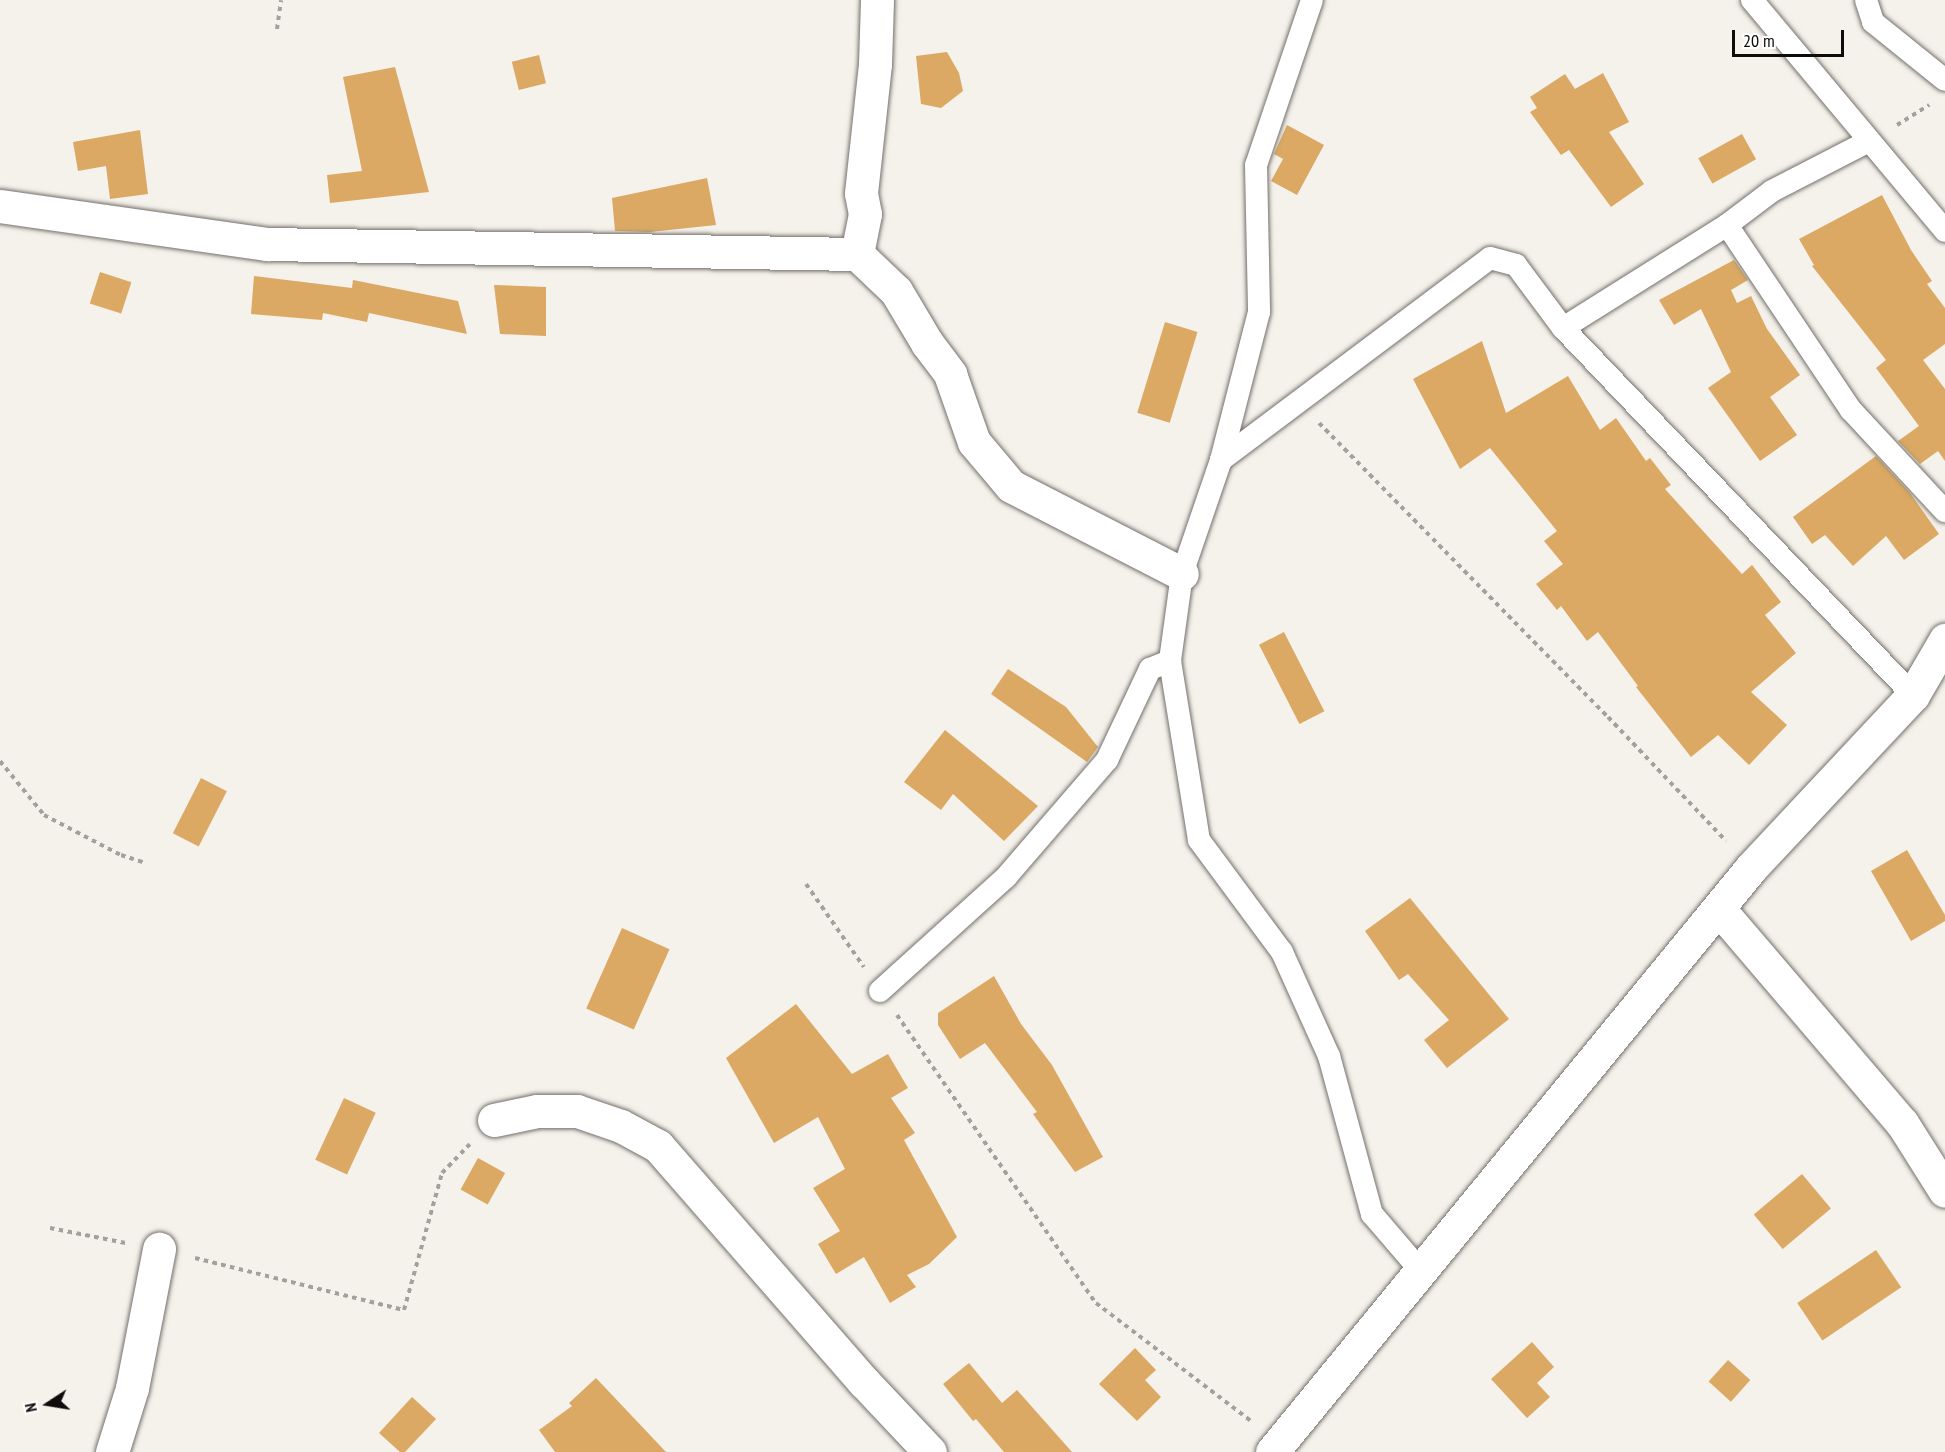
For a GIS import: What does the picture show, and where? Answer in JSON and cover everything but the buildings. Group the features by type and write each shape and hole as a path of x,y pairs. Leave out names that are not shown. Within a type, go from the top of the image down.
{"street":[{"path":"857,254 864,214 861,193 875,64 877,0"},
{"path":"0,206 267,244 857,254 896,291 927,343 950,374 974,442 1011,486 1182,574"},
{"path":"1276,1448 1751,868 1912,695 1945,640"},
{"path":"1719,909 1889,1107 1945,1191"},
{"path":"494,1120 537,1111 577,1111 621,1126 658,1146 864,1382 930,1452"},
{"path":"112,1452 132,1388 159,1249"}],"lane":[{"path":"1312,0 1256,165 1259,312 1221,460 1182,574 1170,661 1199,840 1282,952 1329,1056 1372,1214 1420,1270"},
{"path":"1752,0 1945,231"},
{"path":"1866,0 1873,22 1945,80"},
{"path":"1563,328 1727,225 1772,191 1869,141"},
{"path":"1727,225 1851,410 1945,511"},
{"path":"1221,460 1490,258 1516,265 1563,328 1912,695"},
{"path":"880,991 1006,877 1107,760 1150,669 1170,661"}],"path":[{"path":"278,29 281,0"},
{"path":"1869,141 1936,101"},
{"path":"1298,402 1608,717 1751,868"},
{"path":"0,761 44,815 122,855 143,862"},
{"path":"806,884 1096,1303 1276,1448"},
{"path":"50,1228 159,1249 404,1310 442,1173 494,1120"}]}
